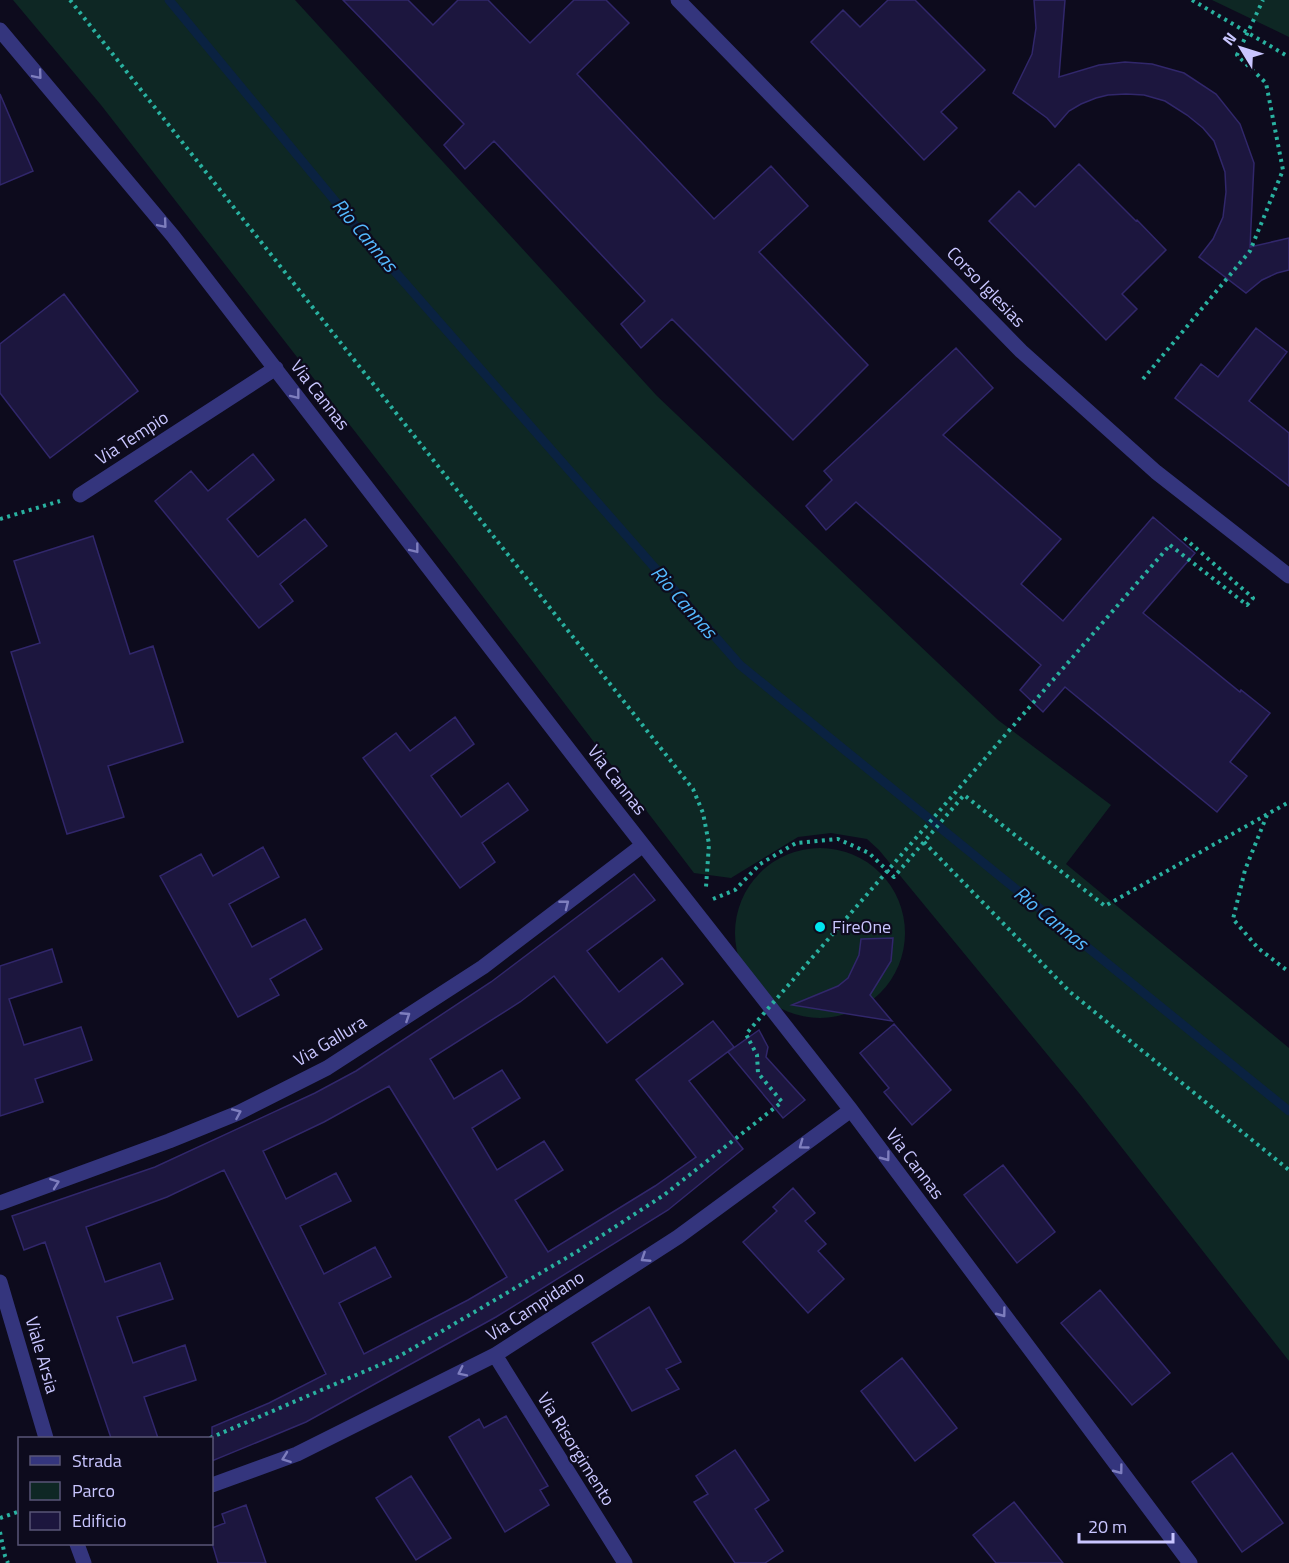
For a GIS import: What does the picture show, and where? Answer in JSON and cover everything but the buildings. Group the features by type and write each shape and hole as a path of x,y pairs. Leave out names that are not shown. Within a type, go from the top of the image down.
{"street":[{"name":"Corso Iglesias","path":"678,0 1021,351 1156,472 1289,576"},
{"name":"Via Cannas","path":"0,30 173,236 276,368 642,845 851,1110 1190,1563"},
{"name":"Via Tempio","path":"80,495 276,368"},
{"name":"Via Gallura","path":"0,1203 238,1113 327,1068 483,967 642,845"},
{"name":"Via Campidano","path":"213,1485 297,1454 495,1355 678,1237 851,1110"},
{"name":"Viale Arsia","path":"0,1282 46,1437"},
{"name":"Via Risorgimento","path":"495,1355 625,1563"},
{"path":"77,1545 84,1563"}],"path":[{"path":"69,0 693,789 703,813 709,844 705,891"},
{"path":"1192,0 1289,57"},
{"path":"1143,379 1250,251 1283,170 1266,84 1237,55 1263,0"},
{"path":"0,519 80,495"},
{"path":"212,1437 398,1357 578,1251 664,1195 782,1102 758,1073 757,1055 746,1034 1170,545 1247,605 1253,598 1181,535"},
{"path":"705,903 735,890 760,864 796,843 838,839 869,853 894,877 964,795 1105,906 1289,802"},
{"path":"1267,814 1245,870 1233,919 1258,948 1289,972"},
{"path":"924,842 1070,992 1289,1170"},
{"path":"0,1518 18,1512"},
{"path":"0,1532 3,1557 8,1563"}],"green space":[{"path":"13,0 295,0 657,396 998,720 1111,805 1066,864 1289,1048 1289,1361 1079,1093 879,850 867,839 831,833 798,837 731,878 694,873 451,555 101,105"},
{"path":"1212,0 1289,0 1289,37"},
{"name":"FireOne","path":"820,848 852,855 880,873 898,901 905,933 898,965 880,993 852,1011 820,1018 788,1011 760,993 742,965 735,933 742,901 760,873 788,855"}],"waterway":[{"name":"Rio Cannas","path":"169,0 369,242 740,665 1289,1111"}],"place":[{"name":"FireOne","path":"820,927"}]}
